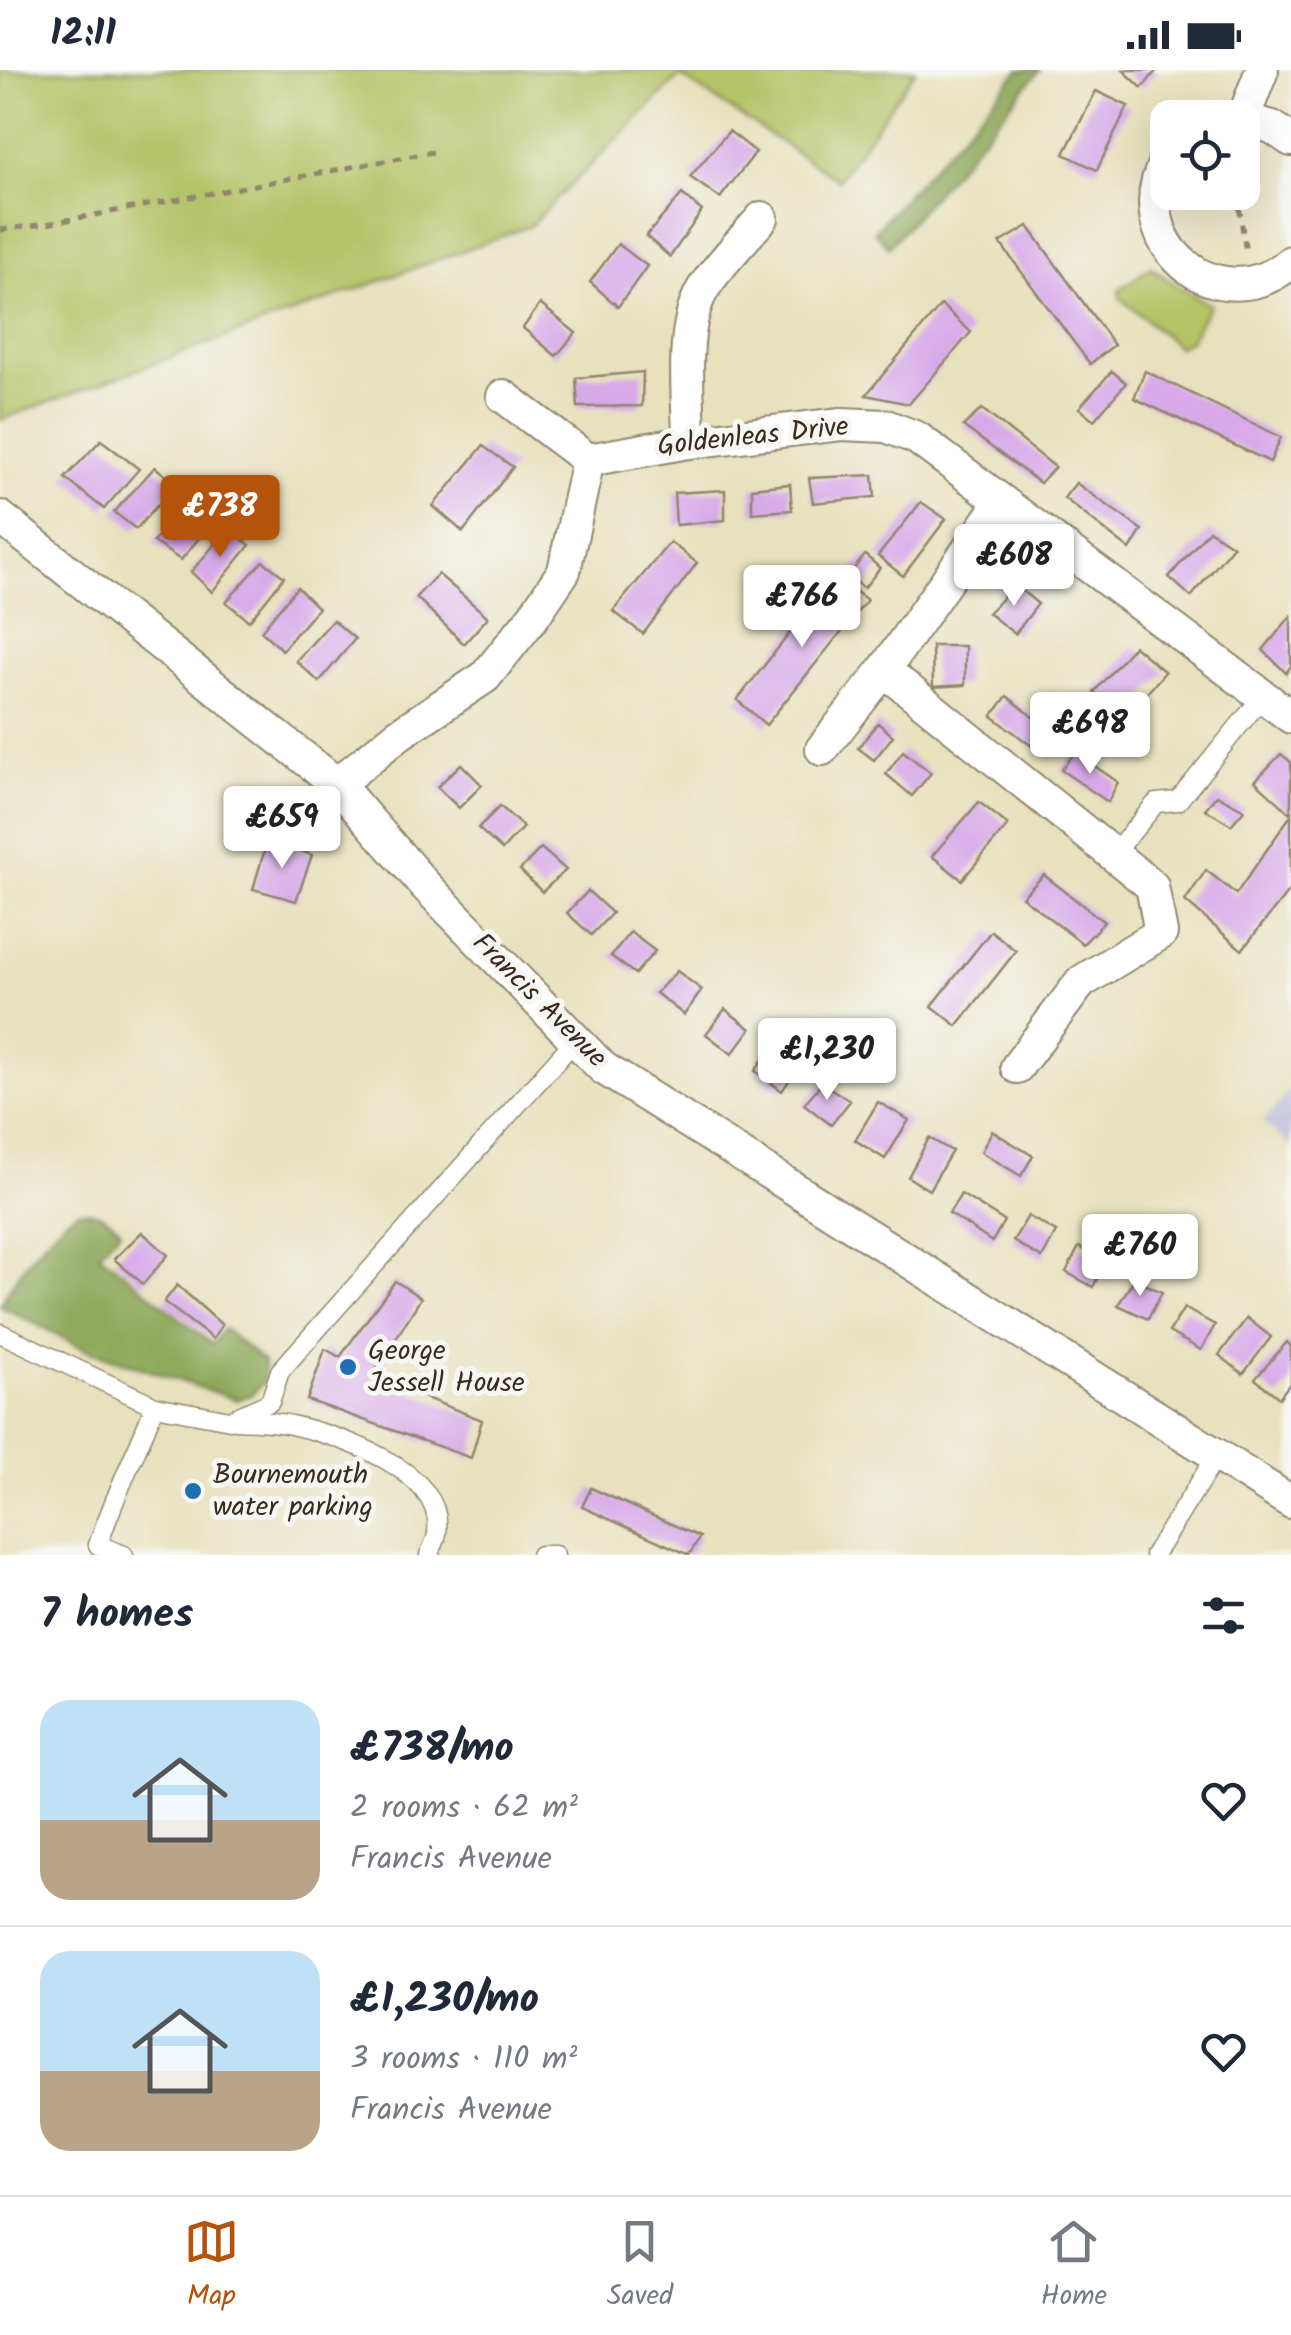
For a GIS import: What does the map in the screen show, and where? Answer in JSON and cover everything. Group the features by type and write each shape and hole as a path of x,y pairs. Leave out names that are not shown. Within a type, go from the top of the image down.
{"street":[{"path":"1250,100 1262,70"},
{"path":"1260,124 1291,140"},
{"path":"1155,210 1169,250 1188,268 1208,279 1234,284 1266,278 1291,262"},
{"path":"689,442 691,318 705,285 762,218"},
{"path":"338,784 398,734 485,678 533,618 564,570 588,460 503,396"},
{"name":"Goldenleas Drive","path":"588,460 689,442 842,424 886,426 917,438 1291,717"},
{"path":"822,749 884,670 1001,503"},
{"name":"Francis Avenue","path":"0,518 338,784 424,884 603,1068 1291,1502"},
{"path":"884,670 1152,886 1161,933 1081,982 1017,1067"}],"lane":[{"path":"1113,854 1156,802 1178,801 1263,696"},
{"path":"230,1420 270,1402 280,1371 576,1040"},
{"path":"0,1333 154,1406 230,1420 288,1424 359,1445 406,1472 432,1501 438,1532 429,1555"},
{"path":"124,1555 98,1545 113,1499 154,1406"},
{"path":"1154,1555 1217,1455"},
{"path":"540,1555 555,1555"}],"path":[{"path":"0,230 438,151"},
{"path":"1239,210 1250,281"}],"shaded area":[{"path":"1291,1088 1291,1146 1263,1123"}],"green space":[{"path":"0,70 916,70 838,180 680,76 530,226 0,420"},
{"path":"1019,70 1040,70 889,247 874,232"},
{"path":"1151,267 1210,305 1190,340 1178,347 1120,298 1120,289"},
{"path":"78,1211 102,1215 121,1230 99,1253 212,1344 224,1329 264,1362 264,1381 253,1394 237,1400 85,1349 0,1306 34,1253"}],"building":[{"path":"1123,70 1157,70 1142,88"},
{"path":"1096,91 1128,106 1097,170 1064,154"},
{"path":"729,131 756,152 720,198 690,177"},
{"path":"682,194 702,211 670,257 646,236"},
{"path":"1028,226 1114,345 1090,364 1000,243"},
{"path":"618,244 647,266 618,307 590,282"},
{"path":"540,304 576,333 556,356 523,328"},
{"path":"941,305 971,332 909,404 866,395"},
{"path":"1112,371 1126,383 1094,420 1079,408"},
{"path":"1145,371 1281,437 1270,462 1134,398"},
{"path":"643,372 642,406 578,407 576,378"},
{"path":"982,409 1055,467 1040,483 963,426"},
{"path":"101,440 139,469 104,509 65,478"},
{"path":"483,446 513,467 463,532 433,506"},
{"path":"155,467 176,484 136,529 114,512"},
{"path":"873,475 875,497 813,503 809,478"},
{"path":"1076,483 1142,530 1130,550 1064,498"},
{"path":"790,484 792,510 752,513 752,488"},
{"path":"725,490 725,520 676,525 674,493"},
{"path":"194,498 218,515 181,560 153,542"},
{"path":"921,502 946,519 903,576 878,556"},
{"path":"228,529 250,545 212,592 191,572"},
{"path":"1209,530 1233,546 1191,597 1169,577"},
{"path":"670,542 697,563 643,634 613,611"},
{"path":"865,555 880,568 864,588 848,576"},
{"path":"1019,555 1047,577 1038,586 1013,566"},
{"path":"263,561 284,577 249,621 226,602"},
{"path":"438,574 488,617 464,644 416,597"},
{"path":"835,576 867,600 766,725 737,700"},
{"path":"1015,585 1038,604 1015,634 988,613"},
{"path":"297,587 318,608 282,650 261,631"},
{"path":"1291,616 1291,666 1286,673 1263,650"},
{"path":"333,620 355,639 319,682 296,661"},
{"path":"932,646 965,646 965,685 933,687"},
{"path":"1134,646 1165,672 1126,718 1094,692"},
{"path":"1007,696 1047,728 1033,747 992,716"},
{"path":"1066,708 1091,727 1078,741 1055,724"},
{"path":"878,723 893,736 874,760 858,748"},
{"path":"903,751 931,773 912,796 886,774"},
{"path":"1075,753 1118,782 1108,802 1061,770"},
{"path":"1281,754 1291,762 1291,814 1255,781"},
{"path":"461,764 482,785 459,808 437,787"},
{"path":"1217,795 1244,810 1231,825 1205,809"},
{"path":"979,802 1008,825 962,880 932,856"},
{"path":"500,806 523,827 502,850 478,828"},
{"path":"1291,815 1291,888 1242,950 1185,901 1206,870 1236,894"},
{"path":"268,839 312,855 296,901 253,889"},
{"path":"541,848 566,870 542,892 520,870"},
{"path":"1044,875 1104,922 1083,944 1022,897"},
{"path":"588,891 612,913 591,935 567,913"},
{"path":"991,931 1016,951 957,1026 932,1006"},
{"path":"630,932 655,951 635,974 611,956"},
{"path":"677,971 702,990 684,1015 656,993"},
{"path":"725,1009 751,1029 732,1054 706,1034"},
{"path":"772,1046 800,1064 782,1091 755,1071"},
{"path":"822,1083 850,1101 831,1125 804,1104"},
{"path":"878,1102 909,1120 885,1159 855,1140"},
{"path":"992,1131 1033,1156 1021,1176 981,1152"},
{"path":"929,1138 952,1151 929,1190 908,1177"},
{"path":"961,1194 1004,1221 992,1242 949,1213"},
{"path":"1028,1216 1056,1232 1042,1258 1013,1241"},
{"path":"142,1232 168,1255 143,1284 114,1259"},
{"path":"1079,1247 1106,1261 1093,1287 1066,1272"},
{"path":"1134,1279 1162,1292 1148,1319 1118,1305"},
{"name":"George Jessell House","path":"395,1281 421,1298 372,1377 482,1420 471,1458 307,1400 325,1349 340,1357"},
{"path":"177,1285 222,1325 213,1339 164,1302"},
{"path":"1184,1308 1215,1325 1201,1350 1169,1332"},
{"path":"1247,1318 1271,1337 1243,1374 1219,1355"},
{"path":"1287,1342 1291,1346 1291,1382 1279,1398 1255,1379"},
{"path":"591,1488 700,1537 689,1555 582,1507"}],"place":[{"name":"George Jessell House","path":"348,1367"},
{"name":"Bournemouth water parking","path":"193,1491"}]}
